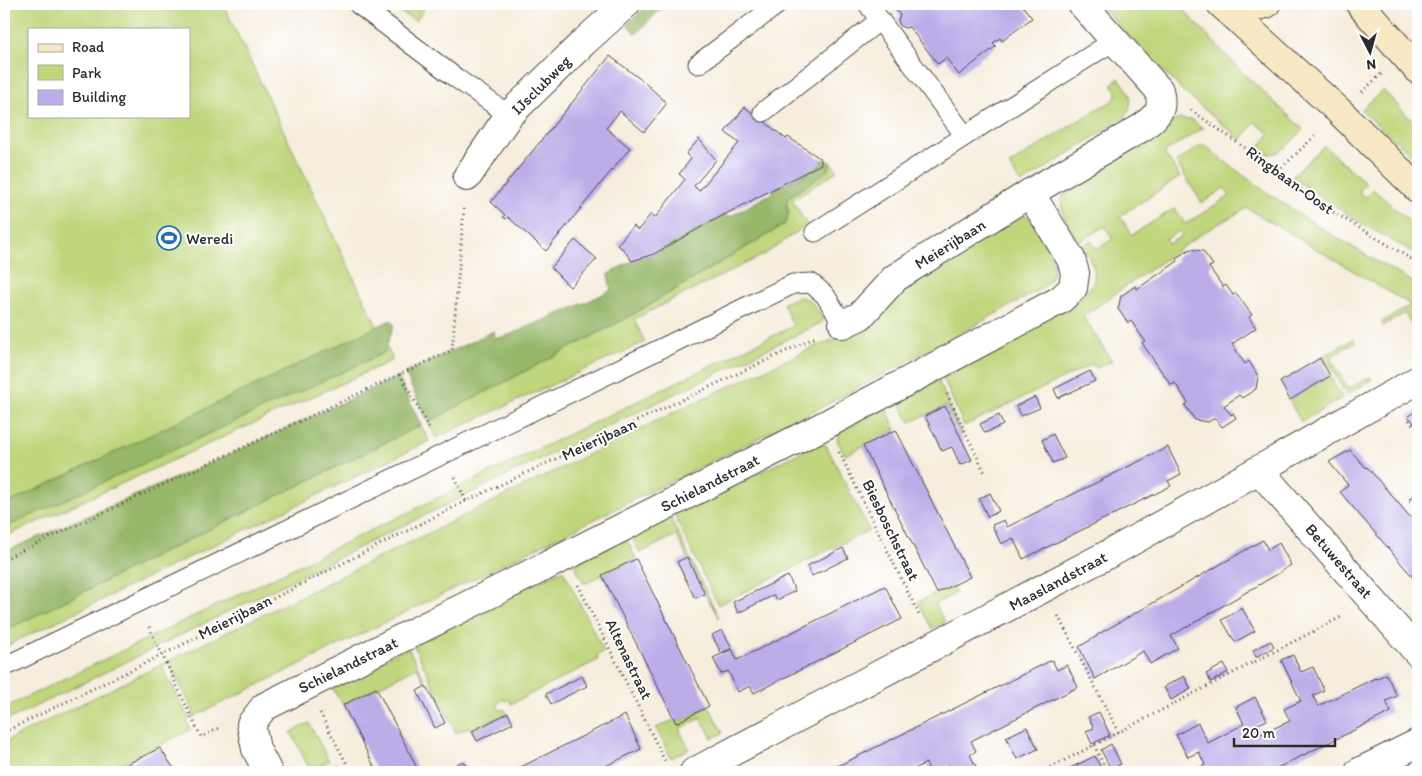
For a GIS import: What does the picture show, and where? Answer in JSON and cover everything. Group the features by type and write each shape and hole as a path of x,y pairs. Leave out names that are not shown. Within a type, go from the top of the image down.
{"main road":[{"path":"1229,7 1266,4"},
{"path":"1360,4 1418,70"},
{"path":"1229,7 1418,189"}],"street":[{"name":"IJsclubweg","path":"467,177 509,115 626,4"},
{"path":"1082,4 1159,90 1162,102"},
{"name":"Meierijbaan","path":"843,324 860,316 895,278 1030,193 1143,127 1157,115 1162,102"},
{"name":"Schielandstraat","path":"268,772 256,750 251,724 264,707 825,424 1060,300 1073,288 1075,273 1071,259 1030,193"},
{"name":"Maaslandstraat","path":"694,772 1118,549 1418,380"},
{"name":"Betuwestraat","path":"1259,470 1418,653"},
{"path":"1359,772 1418,743"}],"lane":[{"path":"358,4 456,78 509,115"},
{"path":"698,64 778,4"},
{"path":"868,4 965,136"},
{"path":"763,112 880,20"},
{"path":"815,232 1115,40"},
{"path":"4,667 793,284 812,283 825,296 843,324"}],"path":[{"name":"Ringbaan-Oost","path":"1162,102 1191,109 1278,171 1320,204 1418,263"},
{"path":"4,559 452,350 467,177"},
{"name":"Meierijbaan","path":"4,732 466,501 843,324"},
{"path":"934,367 986,475"},
{"path":"400,374 444,453"},
{"name":"Biesboschstraat","path":"825,424 935,646"},
{"name":"Altenastraat","path":"564,557 667,764"},
{"path":"1044,588 1119,733"},
{"path":"1042,772 1373,600"},
{"path":"162,654 202,737"},
{"path":"306,686 351,772"},
{"path":"1094,745 1108,772"}],"green space":[{"name":"Weredi","path":"4,4 223,4 393,360 4,537"},
{"path":"386,4 427,4 416,21"},
{"path":"648,4 666,4 636,34 627,25"},
{"path":"1098,4 1178,4 1241,71 1303,129 1288,145 1277,152 1264,154 1256,151 1270,134 1255,122 1241,140 1186,94"},
{"path":"1119,78 1129,93 1131,102 1124,118 1021,184 1009,165 1114,100 1116,94 1112,84"},
{"path":"1383,90 1418,127 1418,161 1361,110"},
{"path":"1180,119 1192,120 1203,128 1164,153 1180,177 1120,216 1132,235 1175,208 1185,224 1230,196 1224,188 1202,203 1176,162 1203,144 1281,202 1362,253 1418,285 1418,336 1405,313 1383,326 1382,322 1411,305 1247,208 1204,232 1083,316 1112,361 1096,368 1093,364 964,426 943,378 1082,297 1092,283 1095,272 1082,246 1091,240 1096,249 1113,239 1105,226 1079,242 1063,212 1062,205 1066,190 1073,183","holes":["1179,231 1182,236 1168,244 1166,239"]},
{"path":"1324,146 1366,183 1359,192 1365,197 1373,189 1418,229 1418,255 1361,223 1291,177"},
{"path":"821,159 831,162 828,170 789,197 787,201 788,216 785,223 780,227 627,318 428,422 405,373 494,331 495,338 504,337 611,290 608,274 632,261 654,254 726,214 729,217 774,192 773,190 821,165"},
{"path":"831,162 837,171 792,200 807,225 765,254 634,319 645,342 436,438 428,422 627,318 784,225 789,212 786,204 789,197 830,166"},
{"path":"1022,215 1029,217 1051,254 1054,264 1049,281 1042,288 972,327 822,407 187,720 190,730 105,772 4,772 4,742 689,405 814,347 855,331 878,317 914,282","holes":["169,662 195,715 189,719 162,666"]},
{"path":"803,297 813,304 822,318 821,323 4,722 4,708 793,326 783,303"},
{"path":"391,320 394,325 384,353 4,528 4,505"},
{"path":"1353,339 1355,342 1330,357 1348,389 1370,377 1372,380 1346,395 1328,362 1323,365 1320,358"},
{"path":"1330,376 1342,398 1301,422 1289,400"},
{"path":"398,377 421,425 4,631 4,552 224,457"},
{"path":"938,380 962,435 946,406 910,422 899,402"},
{"path":"886,408 896,430 845,455 837,440 839,432"},
{"path":"421,425 429,441 4,647 4,631"},
{"path":"819,443 826,445 869,530 718,605 674,515"},
{"path":"670,517 719,618 676,535 640,553 631,536"},
{"path":"626,538 636,559 584,584 574,564"},
{"path":"563,570 604,652 597,655 598,660 511,704 509,699 505,701 504,699 497,704 500,711 504,709 507,713 472,731 469,727 456,733 413,644"},
{"path":"952,586 956,593 935,604 945,623 932,629 918,602"},
{"path":"408,647 425,681 417,667 343,705 331,686"},
{"path":"709,706 723,733 712,738 701,718 679,729 689,749 671,758 656,728 674,720 677,723"},
{"path":"309,723 329,761 310,770 290,733"},
{"path":"336,763 341,772 318,772"}],"building":[{"path":"891,4 1021,4 1032,18 1002,41 1000,38 993,43 996,46 959,75 946,58 938,64 909,27 900,26 898,20 900,15"},
{"path":"610,56 644,82 667,103 644,132 620,111 606,128 630,148 546,251 508,217 506,219 503,217 505,215 491,202"},
{"path":"745,107 786,139 788,137 821,159 821,164 654,254 632,261 623,249 617,245 633,226 638,230 651,214 655,218 685,179 679,174 691,159 686,154 699,139 716,160 694,186 699,191 739,143 725,132"},
{"path":"575,240 597,259 570,287 551,268"},
{"path":"1190,249 1203,251 1213,265 1209,267 1223,287 1226,285 1233,295 1236,293 1252,315 1249,317 1256,328 1232,344 1245,364 1249,361 1258,376 1256,389 1242,398 1239,395 1224,406 1236,418 1222,427 1215,418 1208,422 1195,420 1185,405 1188,403 1175,383 1171,385 1142,343 1145,341 1131,321 1128,323 1118,309 1121,296 1135,286 1137,289 1178,261 1176,258"},
{"path":"1320,358 1330,376 1290,400 1280,382"},
{"path":"1090,371 1095,381 1058,398 1054,389"},
{"path":"1035,397 1040,408 1021,416 1016,406"},
{"path":"945,406 972,460 960,465 952,447 942,451 925,416"},
{"path":"1418,410 1418,428 1408,416"},
{"path":"999,415 1003,425 985,433 980,424"},
{"path":"896,430 970,577 937,593 863,446"},
{"path":"1053,434 1065,458 1053,463 1042,440"},
{"path":"1168,447 1181,474 1168,481 1171,486 1023,559 1013,538 1001,544 992,525 1004,520 1007,527"},
{"path":"1350,450 1418,526 1418,583 1340,492 1348,485 1329,462"},
{"path":"1418,492 1418,509 1409,500"},
{"path":"990,493 999,511 988,517 979,499"},
{"path":"1263,540 1268,550 1279,543 1291,565 1171,636 1178,648 1150,664 1143,651 1095,679 1079,647"},
{"path":"843,548 848,558 812,576 807,566"},
{"path":"687,557 705,594 695,598 677,562"},
{"path":"636,559 709,706 676,723 602,575"},
{"path":"788,576 795,591 777,600 774,595 738,613 733,602"},
{"path":"885,586 902,619 754,693 750,686 738,692 728,671 721,674 713,658 732,649 737,660"},
{"path":"1242,608 1255,631 1235,642 1222,620"},
{"path":"722,630 732,648 721,653 712,635"},
{"path":"1271,641 1274,647 1256,657 1253,650"},
{"path":"1293,655 1301,672 1313,667 1324,690 1313,696 1318,706 1386,674 1397,696 1386,701 1391,712 1269,772 1189,772 1205,765 1199,752 1188,757 1176,735 1198,723 1208,743 1244,724 1236,707 1255,697 1267,720 1256,725 1261,734 1290,721 1284,709 1301,701 1281,660"},
{"path":"1052,660 1057,670 1067,665 1078,687 971,741 976,751 970,755 979,772 953,772 949,765 935,772 930,772 926,763 908,772 826,772"},
{"path":"1224,664 1228,672 1211,682 1206,674"},
{"path":"582,676 587,686 551,704 546,694"},
{"path":"1184,676 1191,689 1171,700 1164,687"},
{"path":"426,686 445,723 435,728 417,691"},
{"path":"376,688 419,772 377,772 343,705"},
{"path":"1099,712 1110,735 1092,744 1086,731 1094,728 1088,717"},
{"path":"508,713 513,723 477,741 472,731"},
{"path":"625,715 641,749 593,772 511,772"},
{"path":"1027,727 1038,749 1017,759 1006,737"},
{"path":"1111,744 1121,764 1111,769 1101,750"},
{"path":"160,748 176,772 111,772"},
{"path":"1095,756 1103,772 1062,772"},
{"path":"463,761 469,772 456,772 453,766"}],"place":[{"name":"Weredi","path":"169,238"}]}
